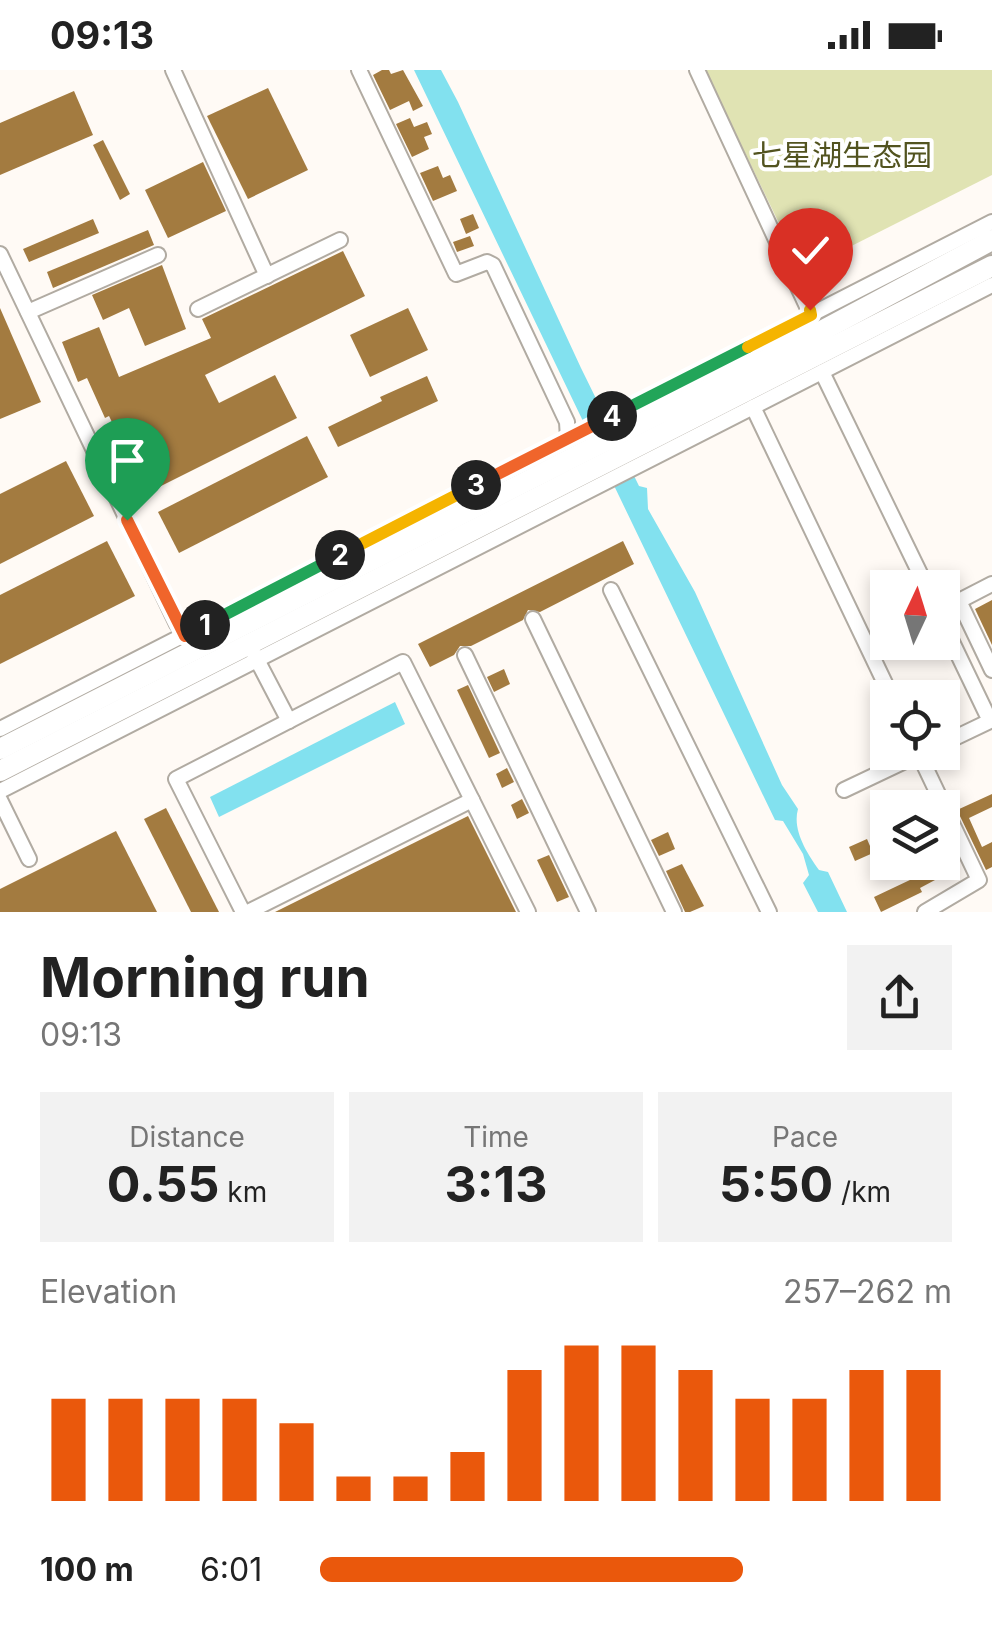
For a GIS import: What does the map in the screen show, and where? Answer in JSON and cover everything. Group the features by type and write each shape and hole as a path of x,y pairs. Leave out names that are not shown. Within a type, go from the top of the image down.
{"highway":[{"path":"0,771 198,649 253,652 589,454 621,422 992,240"},
{"path":"0,749 589,454 636,458 992,266"}],"street":[{"path":"173,70 267,276"},
{"path":"359,70 456,274 486,262 492,265 567,422 589,454"},
{"path":"697,70 811,315"},
{"path":"621,422 811,315 992,222"},
{"path":"198,310 340,240"},
{"path":"0,254 198,649 0,728"},
{"path":"28,312 158,255"},
{"path":"636,458 753,407 992,285"},
{"path":"822,372 917,570"},
{"path":"753,407 883,680"},
{"path":"992,584 959,601 992,670"},
{"path":"611,590 769,912"},
{"path":"533,619 674,912"},
{"path":"0,791 253,652 289,721"},
{"path":"465,655 588,912"},
{"path":"960,658 990,721 960,735"},
{"path":"472,800 246,912 176,779 403,662 472,800 528,912"},
{"path":"844,790 885,770"},
{"path":"925,912 978,880 928,770"},
{"path":"0,800 29,859"}],"green space":[{"name":"七星湖生态园","path":"705,70 992,70 992,175 802,271"}],"water":[{"path":"414,70 441,70 458,102 581,368 639,486 647,488 648,509 695,592 782,785 798,809 802,841 819,870 828,872 847,912 818,912 803,883 809,875 803,854 783,821 775,820"},
{"path":"395,702 405,724 219,817 210,797"}],"building":[{"path":"382,70 391,74 403,70 423,106 413,111 409,101 390,110 373,75"},
{"path":"268,88 308,170 248,199 207,116"},
{"path":"74,91 93,135 0,175 0,123"},
{"path":"410,118 414,127 427,122 432,134 424,137 429,149 412,157 396,124"},
{"path":"103,140 130,194 120,200 93,145"},
{"path":"203,162 226,211 168,238 145,190"},
{"path":"438,166 443,178 450,175 457,191 433,201 420,173"},
{"path":"473,214 479,228 466,234 460,219"},
{"path":"93,219 99,233 29,262 23,249"},
{"path":"148,230 154,245 53,288 47,272"},
{"path":"470,236 474,246 457,252 453,242"},
{"path":"343,251 365,296 205,375 219,403 275,375 297,418 147,493 87,378 78,382 62,342 99,327 119,377 211,338 202,319"},
{"path":"162,265 186,329 145,346 129,308 103,320 92,295"},
{"path":"0,308 41,402 0,419"},
{"path":"408,308 428,350 370,377 350,335"},
{"path":"427,376 438,401 338,447 328,427"},
{"path":"307,436 328,477 179,553 158,512"},
{"path":"66,461 94,516 0,564 0,494"},
{"path":"107,541 135,596 0,664 0,595"},
{"path":"623,541 634,564 540,612 528,610 523,620 471,646 460,646 454,655 430,667 418,644"},
{"path":"992,600 992,645 975,609"},
{"path":"504,669 510,684 494,692 487,677"},
{"path":"468,685 500,753 489,758 457,690"},
{"path":"507,768 514,782 502,788 496,774"},
{"path":"992,794 992,807 969,818 982,847 992,842 992,867 986,870 960,816 960,809"},
{"path":"522,799 529,813 517,819 511,805"},
{"path":"166,808 219,912 191,912 144,819"},
{"path":"468,816 516,912 275,912"},
{"path":"116,831 157,912 0,912 0,889"},
{"path":"668,832 675,849 659,856 651,840"},
{"path":"867,839 870,854 855,861 849,847"},
{"path":"549,855 569,897 557,902 537,860"},
{"path":"682,864 704,906 690,912 685,912 666,871"},
{"path":"910,880 935,880 920,888 922,892 881,912 874,897"}],"route":[{"path":"127,520 185,636 811,315 810,310"}]}
